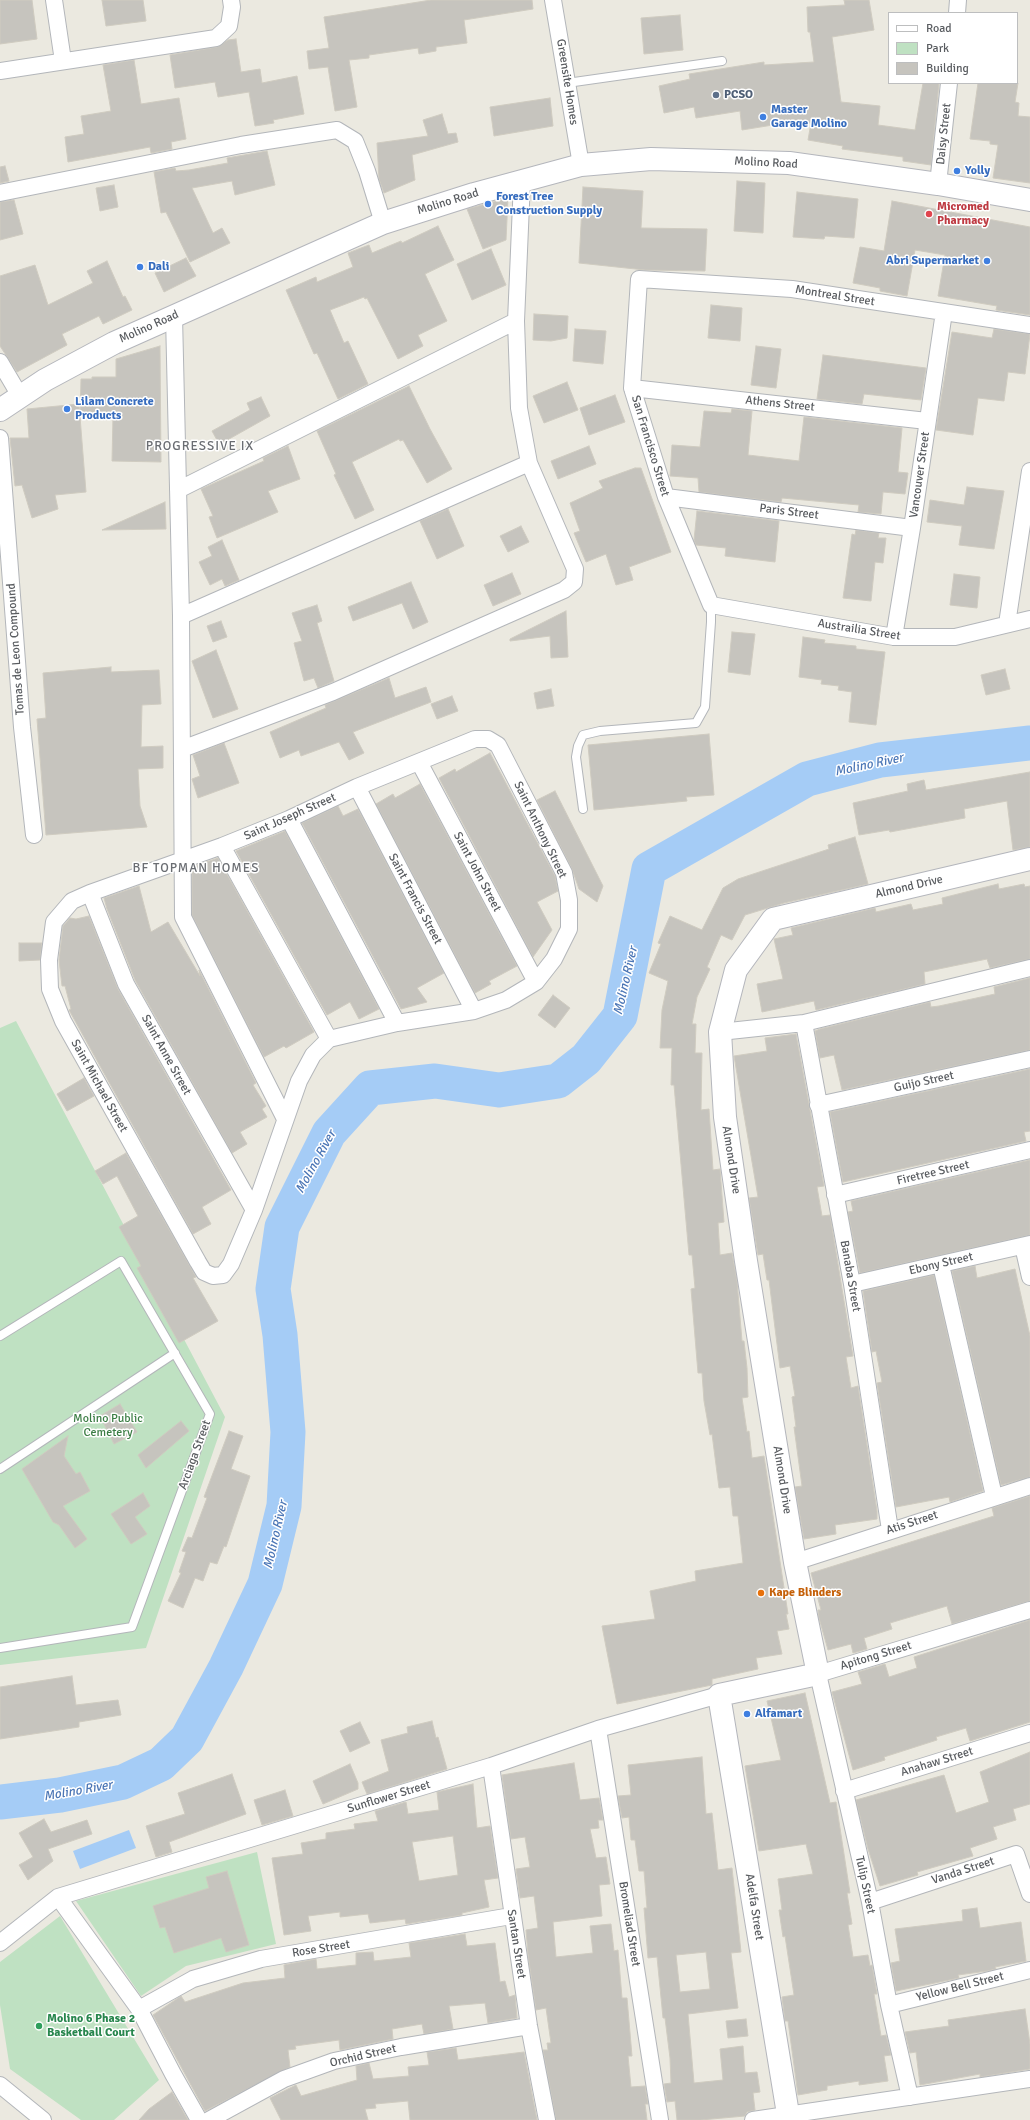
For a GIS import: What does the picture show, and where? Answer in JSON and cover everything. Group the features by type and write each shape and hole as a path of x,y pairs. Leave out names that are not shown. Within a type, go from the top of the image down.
{"street":[{"path":"54,0 63,61"},
{"path":"0,71 216,38 229,26 232,7 231,0"},
{"name":"Greensite Homes","path":"553,0 581,165"},
{"path":"957,12 958,0"},
{"name":"Daisy Street","path":"938,184 949,84"},
{"path":"0,193 241,145 337,130 355,141 367,171 383,223"},
{"name":"Molino Road","path":"0,410 45,380 114,343 383,223 474,194 581,165 651,158 789,163 938,184 1030,200"},
{"path":"182,750 332,692 564,590 574,582 574,569 528,463 519,408 516,321 522,181"},
{"name":"Montreal Street","path":"639,279 792,289 1030,325"},
{"name":"San Francisco Street","path":"639,279 632,388 666,497 711,605"},
{"name":"Vancouver Street","path":"894,637 912,528 944,312"},
{"path":"174,316 181,616 183,917 285,1119"},
{"path":"178,490 516,321"},
{"path":"0,362 20,396"},
{"name":"Athens Street","path":"632,388 927,421"},
{"name":"Tomas de Leon Compound","path":"0,438 22,727 34,835"},
{"path":"181,616 528,463"},
{"path":"1007,624 1030,471"},
{"name":"Paris Street","path":"666,497 912,528"},
{"name":"Austrailia Street","path":"711,605 894,637 955,637 1030,618"},
{"name":"Saint Joseph Street","path":"90,893 222,846 289,819 357,787 475,739 488,739"},
{"name":"Saint Anthony Street","path":"488,739 498,745 564,873 569,900 569,929 554,959 536,982"},
{"name":"Saint John Street","path":"419,762 536,982"},
{"name":"Saint Francis Street","path":"357,787 474,1011"},
{"path":"289,819 397,1023"},
{"path":"222,846 329,1039"},
{"name":"Almond Drive","path":"818,1674 795,1562 725,1117 720,1032 736,970 773,919 1030,859"},
{"name":"Saint Anne Street","path":"90,893 126,984 254,1210"},
{"name":"Saint Michael Street","path":"90,893 72,901 54,922 49,960 50,990 63,1022 204,1272 213,1276 223,1275 231,1264 254,1210"},
{"path":"720,1032 804,1023 1030,968"},
{"path":"254,1210 299,1081 313,1054 329,1039 397,1023 474,1011 506,1000 536,982"},
{"name":"Banaba Street","path":"804,1023 852,1284 890,1530"},
{"name":"Guijo Street","path":"818,1105 1030,1059"},
{"name":"Firetree Street","path":"835,1195 1030,1150"},
{"path":"1027,1245 1030,1277"},
{"name":"Ebony Street","path":"852,1284 1027,1245"},
{"path":"940,1265 994,1496"},
{"name":"Atis Street","path":"795,1562 994,1496 1030,1486"},
{"name":"Apitong Street","path":"719,1694 818,1674 1030,1610"},
{"name":"Tulip Street","path":"818,1674 870,1902 910,2097"},
{"name":"Sunflower Street","path":"58,1897 491,1766 598,1729 719,1694"},
{"name":"Adelfa Street","path":"719,1694 789,2117"},
{"name":"Bromeliad Street","path":"598,1729 660,2120"},
{"name":"Anahaw Street","path":"844,1791 1030,1733"},
{"name":"Santan Street","path":"491,1766 511,1916 529,2026 547,2120"},
{"name":"Vanda Street","path":"870,1902 1016,1854 1030,1894"},
{"path":"0,1943 58,1897 139,2009 199,2120"},
{"name":"Rose Street","path":"139,2009 193,1979 261,1959 511,1916"},
{"name":"Yellow Bell Street","path":"890,2005 1030,1970"},
{"name":"Orchid Street","path":"209,2120 284,2079 334,2061 401,2047 529,2026"},
{"path":"753,2120 789,2117 1030,2079"},
{"path":"0,2085 43,2120"}],"lane":[{"path":"567,83 722,60"},
{"path":"583,809 576,757 578,746 583,735 600,731 696,723 705,707 711,605"},
{"name":"Arciaga Street","path":"0,1336 121,1261 210,1414 132,1627 0,1648"},
{"path":"0,1469 175,1353"}],"green space":[{"name":"Molino Public Cemetery","path":"16,1021 225,1417 146,1648 0,1665 0,1028"},
{"path":"257,1852 276,1944 186,1966 141,1996 76,1901"},
{"path":"60,1916 159,2080 114,2120 81,2120 10,2069 0,2005 0,1962"}],"water":[{"path":"129,1830 136,1848 80,1869 73,1851"}],"building":[{"path":"0,0 32,0 37,39 0,44"},
{"path":"102,0 143,0 146,21 106,26"},
{"path":"431,0 532,0 533,9 464,20 467,43 436,47 436,51 419,54 418,48 369,55 369,58 349,60 357,107 335,111 328,67 309,69 307,51 329,48 324,17"},
{"path":"844,0 869,0 874,30 832,37 841,102 880,106 878,125 915,130 923,84 939,84 931,165 903,161 903,157 842,149 843,146 808,140 811,123 779,126 779,124 742,130 740,111 696,118 694,107 664,113 659,86 690,79 689,74 764,62 764,65 814,62 810,32 808,32 807,7 845,5"},
{"path":"680,15 683,50 644,54 641,18"},
{"path":"236,39 241,72 260,69 262,83 297,76 304,114 273,120 274,123 255,126 249,92 218,97 215,82 175,88 170,55 217,47 228,40"},
{"path":"134,60 141,104 179,98 186,139 171,142 172,149 151,153 150,147 68,162 65,137 84,134 81,116 111,111 103,65"},
{"path":"978,84 1018,84 1015,102 1019,103 1018,116 1030,117 1030,183 993,178 998,145 990,144 990,141 970,139"},
{"path":"550,98 553,126 494,136 490,107"},
{"path":"442,114 448,134 456,133 458,142 412,155 415,180 384,193 379,179 377,143 428,136 423,120"},
{"path":"267,151 275,185 235,195 232,181 192,188 213,233 222,228 230,243 190,262 166,212 161,213 154,172 175,168 176,171 189,170 228,163 227,158"},
{"path":"5,166 9,181 0,183 0,167"},
{"path":"737,181 765,183 763,233 734,231"},
{"path":"114,185 118,207 100,211 96,188"},
{"path":"583,187 643,191 641,228 707,229 705,271 645,270 579,263"},
{"path":"797,192 858,199 854,238 825,236 824,239 793,237"},
{"path":"508,198 506,240 483,249 467,209"},
{"path":"14,200 23,234 0,240 0,202"},
{"path":"892,201 1030,227 1030,315 996,310 997,306 938,296 945,255 915,250 907,296 880,291 880,288 853,283 860,247 884,251"},
{"path":"438,226 454,260 425,274 447,321 418,335 423,346 398,359 367,298 365,299 364,297 330,310 344,343 348,341 368,384 338,399 317,353 314,354 286,290 316,277 317,282 353,267 348,253 369,245 372,253 401,241 402,243"},
{"path":"491,249 506,285 472,300 457,264"},
{"path":"186,258 196,276 164,292 155,273"},
{"path":"107,261 123,297 125,296 132,310 103,324 99,316 62,334 67,345 17,372 0,346 0,276 35,265 48,305 93,283 87,271"},
{"path":"711,305 742,308 740,341 708,338"},
{"path":"534,314 568,316 567,338 551,341 533,340"},
{"path":"575,329 606,331 603,364 573,361"},
{"path":"994,329 1030,334 1025,374 1008,372 1004,401 978,398 973,435 936,430 952,332 992,338"},
{"path":"160,346 161,462 112,461 113,416 80,416 81,379 92,379 92,377 116,377 116,359"},
{"path":"756,346 781,349 776,388 751,385"},
{"path":"823,355 926,368 921,400 864,394 862,404 817,399"},
{"path":"567,382 578,410 544,423 533,396"},
{"path":"409,386 452,469 427,483 403,440 400,441 399,439 352,462 374,510 355,519 334,475 336,474 317,431"},
{"path":"615,395 625,422 589,435 580,408"},
{"path":"261,397 270,416 222,443 221,441 218,442 212,431 250,410 247,403"},
{"path":"79,404 86,492 55,495 58,509 32,518 22,485 15,486 10,438 29,438 27,409"},
{"path":"732,409 752,411 748,455 799,461 804,417 902,428 898,472 908,473 905,494 883,492 881,514 858,512 859,505 782,498 781,502 699,492 698,478 670,476 672,445 700,447 704,411 731,413"},
{"path":"288,446 300,479 268,491 278,512 217,538 209,517 213,516 201,489 264,461 263,458"},
{"path":"589,446 596,464 558,479 551,461"},
{"path":"635,468 641,468 671,552 629,567 633,580 616,585 606,554 586,562 574,533 580,531 570,503 603,488 599,481"},
{"path":"967,487 1004,491 994,549 959,545 962,526 927,522 930,500 964,505"},
{"path":"165,502 166,529 102,530"},
{"path":"448,509 464,546 437,559 420,521"},
{"path":"697,511 779,521 775,562 725,556 726,548 696,545 694,540"},
{"path":"521,526 529,542 508,552 500,536"},
{"path":"856,530 879,533 878,538 886,538 883,563 875,562 871,601 843,598 852,534 855,535"},
{"path":"222,540 239,580 225,586 222,579 210,585 199,562 212,556 208,547"},
{"path":"512,573 521,594 493,606 484,585"},
{"path":"954,574 980,577 977,608 950,605"},
{"path":"411,582 428,622 413,629 402,603 353,621 348,607"},
{"path":"317,605 322,621 317,623 334,681 318,688 314,678 304,681 294,643 302,641 292,613"},
{"path":"566,611 568,657 551,658 550,636 510,641 510,639"},
{"path":"221,621 227,637 213,642 207,626"},
{"path":"732,632 755,634 750,675 728,672"},
{"path":"803,637 825,640 824,643 856,646 856,649 885,652 876,725 849,722 852,692 838,690 839,686 821,684 822,680 799,677"},
{"path":"216,650 238,709 213,718 192,661"},
{"path":"111,667 111,672 159,670 161,704 142,705 141,747 163,746 163,768 138,769 140,806 147,827 46,835 37,719 46,718 43,673"},
{"path":"1005,669 1010,689 986,695 981,675"},
{"path":"389,678 395,698 426,687 431,702 353,732 364,753 349,760 339,742 301,756 299,750 280,758 270,732 326,708 325,705"},
{"path":"551,689 554,706 537,709 534,693"},
{"path":"452,696 458,711 437,719 431,704"},
{"path":"709,734 714,795 686,797 687,801 594,810 588,745"},
{"path":"224,743 239,783 198,798 192,779 200,776 193,755"},
{"path":"490,753 555,876 558,891 537,902 552,930 533,957 439,778 455,769 456,772"},
{"path":"1030,772 1030,847 1013,850 1007,801 964,809 965,818 890,832 889,830 859,835 853,803 908,791 907,784 924,780 926,790"},
{"path":"420,784 517,966 489,981 491,984 475,993 376,804 393,794 395,798"},
{"path":"555,791 603,886 597,902 579,889 572,869 537,800"},
{"path":"338,806 343,816 358,809 444,973 417,988 427,1002 401,1009 302,823"},
{"path":"285,831 379,1009 359,1019 350,1002 327,1015 236,851"},
{"path":"855,837 868,884 784,903 745,915 732,940 721,935 707,967 710,969 697,997 692,1024 696,1024 695,1053 702,1053 701,1110 709,1109 713,1170 720,1169 724,1222 718,1223 720,1255 732,1253 737,1281 742,1341 744,1341 747,1368 748,1397 742,1398 747,1432 749,1431 752,1458 764,1456 789,1629 777,1631 782,1654 756,1658 758,1669 712,1679 712,1685 617,1704 602,1626 655,1619 650,1591 696,1581 695,1571 743,1563 738,1516 733,1516 730,1487 719,1488 712,1434 710,1435 704,1401 702,1373 698,1373 691,1289 695,1288 692,1255 689,1255 674,1085 671,1085 672,1048 660,1048 662,1010 668,981 649,973 661,944 658,943 670,916 702,930 723,888 738,879 829,849 828,845"},
{"path":"218,858 314,1032 286,1048 284,1046 264,1057 192,915 192,867"},
{"path":"998,884 999,889 1024,884 1025,887 1030,886 1030,959 990,968 987,959 924,972 925,984 816,1010 814,1001 762,1012 757,984 783,979 774,939 793,935 791,928 875,908 876,912 911,904 913,910 943,904 942,898"},
{"path":"139,886 151,932 168,922 200,976 199,970 256,1083 253,1085 266,1106 262,1109 267,1117 240,1132 247,1144 232,1153 135,980 107,909 104,898"},
{"path":"89,916 118,989 231,1190 202,1207 211,1224 193,1234 69,1010 71,1009 65,986 62,986 59,960 63,926 70,918 76,919"},
{"path":"19,943 42,943 40,960 19,961"},
{"path":"1030,978 1030,1050 842,1090 834,1055 820,1058 815,1031 820,1029 930,1002 931,1007 995,994 994,987"},
{"path":"553,995 570,1008 555,1028 538,1015"},
{"path":"796,1034 824,1186 817,1187 822,1216 830,1215 853,1356 846,1357 851,1388 858,1386 877,1511 877,1519 835,1525 836,1534 804,1539 795,1487 802,1486 794,1427 796,1427 792,1397 795,1396 790,1366 780,1368 769,1280 767,1280 763,1254 758,1255 749,1198 758,1197 734,1056 767,1051 765,1038"},
{"path":"1030,1069 1030,1131 1024,1132 1026,1141 843,1182 830,1112"},
{"path":"84,1078 94,1096 67,1111 57,1094"},
{"path":"126,1153 196,1277 193,1278 218,1321 179,1343 137,1268 141,1266 119,1227 138,1216 117,1176 103,1184 95,1171"},
{"path":"1030,1160 1030,1235 860,1273 848,1212 853,1211 851,1201"},
{"path":"975,1266 977,1278 1015,1269 1030,1336 1030,1477 1001,1485 952,1271"},
{"path":"934,1275 983,1491 950,1502 949,1497 896,1507 877,1383 882,1382 876,1351 872,1352 863,1291"},
{"path":"120,1404 137,1432 114,1444 100,1416"},
{"path":"181,1421 189,1431 146,1468 138,1455"},
{"path":"229,1431 243,1436 231,1469 250,1476 226,1547 224,1546 217,1564 210,1562 203,1581 195,1578 183,1608 168,1601 181,1573 179,1572 186,1552 182,1551 188,1537 192,1538 207,1498 204,1497"},
{"path":"68,1436 64,1456 76,1474 80,1472 90,1491 63,1506 87,1539 75,1548 59,1525 53,1522 22,1469"},
{"path":"143,1493 150,1506 135,1517 147,1534 131,1544 111,1514"},
{"path":"1030,1496 1030,1601 952,1624 947,1606 890,1623 892,1629 864,1638 867,1649 853,1653 851,1644 828,1650 819,1618 818,1610 821,1610 811,1573 994,1516 992,1508"},
{"path":"1030,1620 1030,1722 970,1741 966,1728 936,1737 937,1740 884,1757 885,1760 853,1770 832,1692 862,1684 858,1672 885,1664 889,1677 917,1668 914,1657"},
{"path":"72,1676 76,1705 118,1700 121,1715 79,1722 79,1727 0,1739 0,1687"},
{"path":"805,1693 830,1803 836,1802 850,1893 847,1893 852,1924 848,1925 853,1957 868,1955 870,1966 872,1965 877,1994 874,1994 881,2036 886,2035 891,2055 884,2056 888,2081 859,2085 859,2081 827,2086 827,2090 798,2095 788,2021 785,2021 782,1997 794,1995 785,1936 783,1937 779,1910 782,1910 778,1879 813,1874 806,1844 759,1851 745,1766 781,1760 767,1701"},
{"path":"432,1721 436,1738 438,1737 447,1769 367,1794 362,1782 389,1771 381,1740 408,1733 407,1727"},
{"path":"360,1722 370,1743 350,1752 340,1731"},
{"path":"1030,1752 1030,1804 1013,1809 1016,1820 993,1827 997,1839 970,1848 973,1856 917,1872 918,1875 880,1886 868,1849 856,1800 944,1775 956,1813 989,1802 980,1772"},
{"path":"702,1757 706,1814 712,1813 718,1870 732,1868 741,1952 731,1953 738,2008 688,2014 694,2083 723,2080 720,2049 743,2046 745,2073 757,2072 760,2092 753,2093 755,2110 747,2112 745,2116 701,2120 677,2120 675,2101 667,2102 664,2084 671,2083 670,2058 665,2018 663,2018 657,1957 648,1958 644,1908 647,1908 644,1871 639,1871 635,1840 631,1840 629,1817 622,1818 618,1796 631,1795 628,1765","holes":["706,1952 710,1989 680,1992 676,1955"]},
{"path":"574,1763 580,1800 599,1798 603,1820 598,1820 599,1828 590,1829 596,1858 606,1857 610,1884 599,1885 602,1916 553,1922 556,1957 593,1953 590,1926 611,1924 614,1951 618,1950 622,1998 627,1998 632,2056 628,2056 631,2087 645,2086 648,2104 645,2104 647,2120 556,2120 543,2050 548,2050 547,2043 551,2043 546,2008 536,2010 528,1954 526,1930 538,1928 534,1896 520,1898 516,1869 530,1867 525,1837 511,1839 502,1775"},
{"path":"350,1764 358,1783 358,1789 323,1804 313,1781"},
{"path":"232,1774 246,1814 169,1842 172,1852 156,1857 146,1826 185,1814 178,1793"},
{"path":"473,1784 477,1828 490,1826 498,1878 484,1880 489,1907 462,1913 462,1915 406,1924 405,1919 370,1923 368,1914 340,1917 340,1912 308,1916 311,1931 284,1935 272,1858 303,1854 301,1843 326,1839 326,1833 355,1829 354,1824 378,1821 375,1811 406,1802 408,1814 439,1810 437,1792","holes":["453,1836 458,1875 419,1881 412,1842"]},
{"path":"285,1790 293,1816 262,1825 254,1800"},
{"path":"44,1819 51,1832 87,1820 92,1834 48,1849 53,1861 28,1880 19,1865 33,1857 19,1833"},
{"path":"227,1871 249,1945 226,1952 221,1938 174,1953 165,1927 160,1928 153,1906 209,1888 206,1877"},
{"path":"977,1908 980,1928 1021,1922 1026,1961 995,1967 996,1969 987,1971 958,1975 959,1978 896,1991 891,1963 900,1961 895,1929 963,1921 962,1910"},
{"path":"465,1934 467,1946 495,1943 500,1982 505,1981 509,1997 515,1995 517,2018 488,2023 485,2003 449,2006 453,2029 424,2034 422,2024 392,2029 393,2039 340,2050 339,2040 295,2046 296,2049 288,2050 290,2067 205,2111 153,2015 181,1996 185,2002 243,1983 285,1978 284,1965 316,1959 317,1969 356,1965 356,1953 373,1952 374,1961 411,1957 409,1943"},
{"path":"1025,2009 1030,2044 1030,2069 980,2077 980,2074 920,2085 916,2052 910,2053 905,2032 949,2026 948,2020"},
{"path":"746,2019 748,2036 728,2038 726,2021"},
{"path":"456,2048 458,2060 524,2052 537,2120 410,2120 408,2101 375,2104 376,2108 365,2109 368,2120 281,2120 270,2098 296,2085 301,2096 357,2080 356,2066 369,2063 373,2079 409,2076 408,2067 429,2065 427,2052"},
{"path":"172,2092 188,2120 139,2120 149,2109"}],"waterway":[{"name":"Molino River","path":"0,1802 60,1795 123,1782 161,1764 187,1739 226,1667 265,1584 284,1506 288,1432 280,1335 273,1289 282,1227 329,1133 370,1088 435,1081 499,1090 558,1081 586,1059 620,1016 649,869 807,779 880,760 1030,743"}],"place":[{"name":"PCSO","path":"716,95"},
{"name":"Master Garage Molino","path":"763,117"},
{"name":"Yolly","path":"957,171"},
{"name":"Forest Tree Construction Supply","path":"488,204"},
{"name":"Micromed Pharmacy","path":"929,214"},
{"name":"Abri Supermarket","path":"987,261"},
{"name":"Dali","path":"140,267"},
{"name":"Lilam Concrete Products","path":"67,409"},
{"name":"Kape Blinders","path":"761,1593"},
{"name":"Alfamart","path":"747,1714"},
{"name":"Molino 6 Phase 2 Basketball Court","path":"39,2026"}],"district":[{"name":"PROGRESSIVE IX","path":"200,447"},
{"name":"BF TOPMAN HOMES","path":"196,869"}]}
